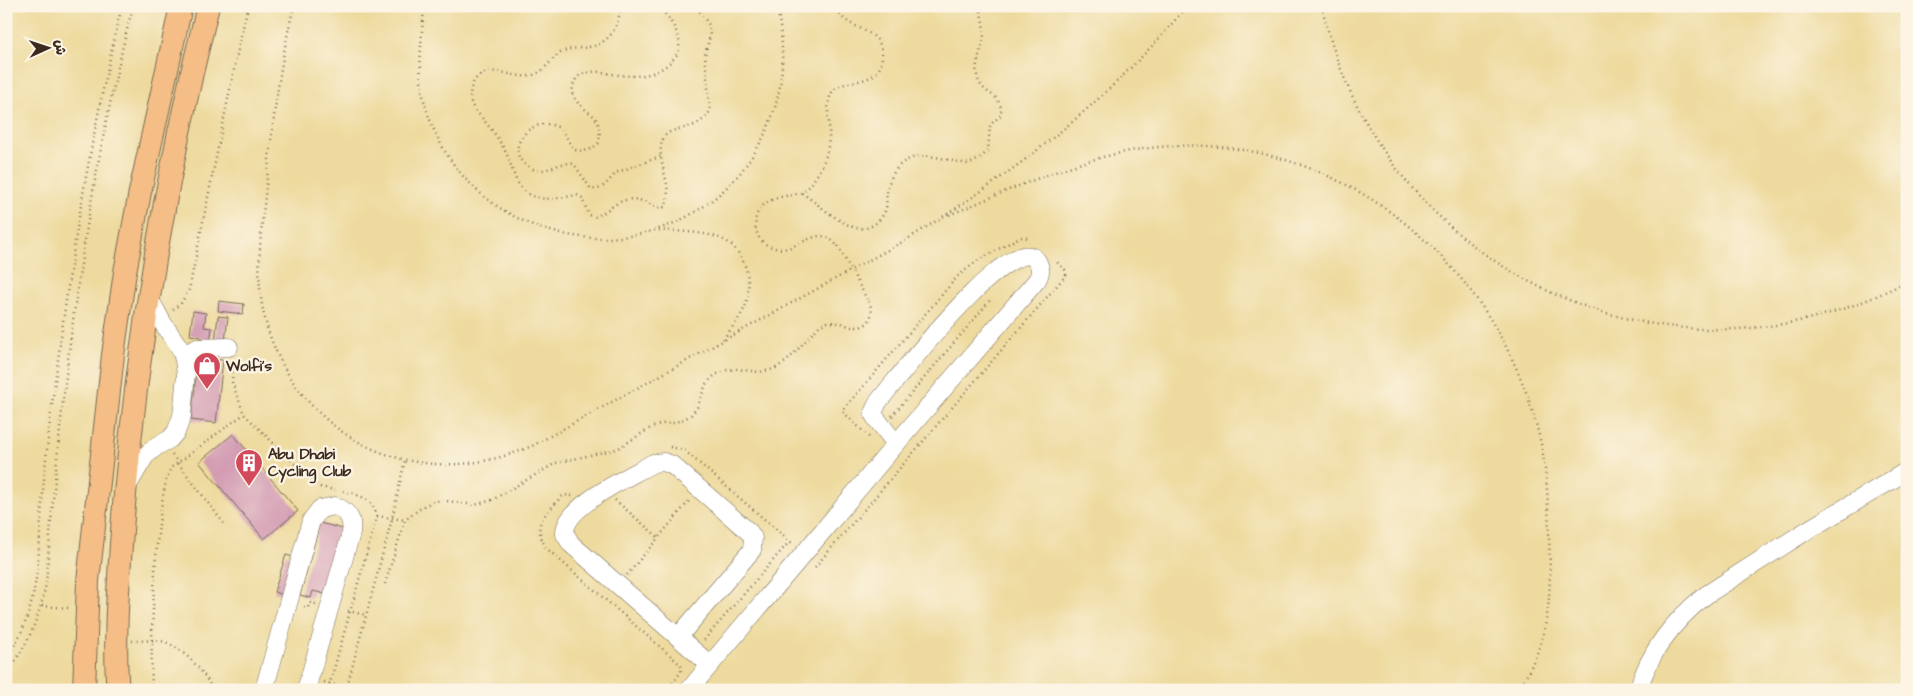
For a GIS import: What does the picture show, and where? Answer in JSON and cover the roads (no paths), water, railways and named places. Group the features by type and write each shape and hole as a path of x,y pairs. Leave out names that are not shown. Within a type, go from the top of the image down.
{"main road":[{"path":"84,690 88,581 113,355 140,192 181,6"},
{"path":"118,690 116,641 120,548 134,397 148,296 169,180 208,6"}],"street":[{"path":"688,690 1037,280 1040,275 1037,260 1028,255 1018,257 975,289 875,407 873,413 875,418 896,444"},
{"path":"125,492 136,469 145,456 176,432 182,416 186,374 183,354 148,296"},
{"path":"183,354 197,348 229,347"},
{"path":"679,636 754,546 753,538 749,532 672,465 660,461 587,500 566,523 565,534 571,544 709,664"},
{"path":"1638,690 1656,649 1666,634 1691,607 1706,595 1798,536 1907,471"},
{"path":"1647,690 1652,675 1667,648 1676,635 1698,613 1814,539 1907,483"},
{"path":"264,690 311,521 320,509 335,506 348,514 352,523 351,533 306,690"}],"place":[{"name":"Wolfi's","path":"207,390"},
{"name":"Abu Dhabi Cycling Club","path":"249,487"}]}
